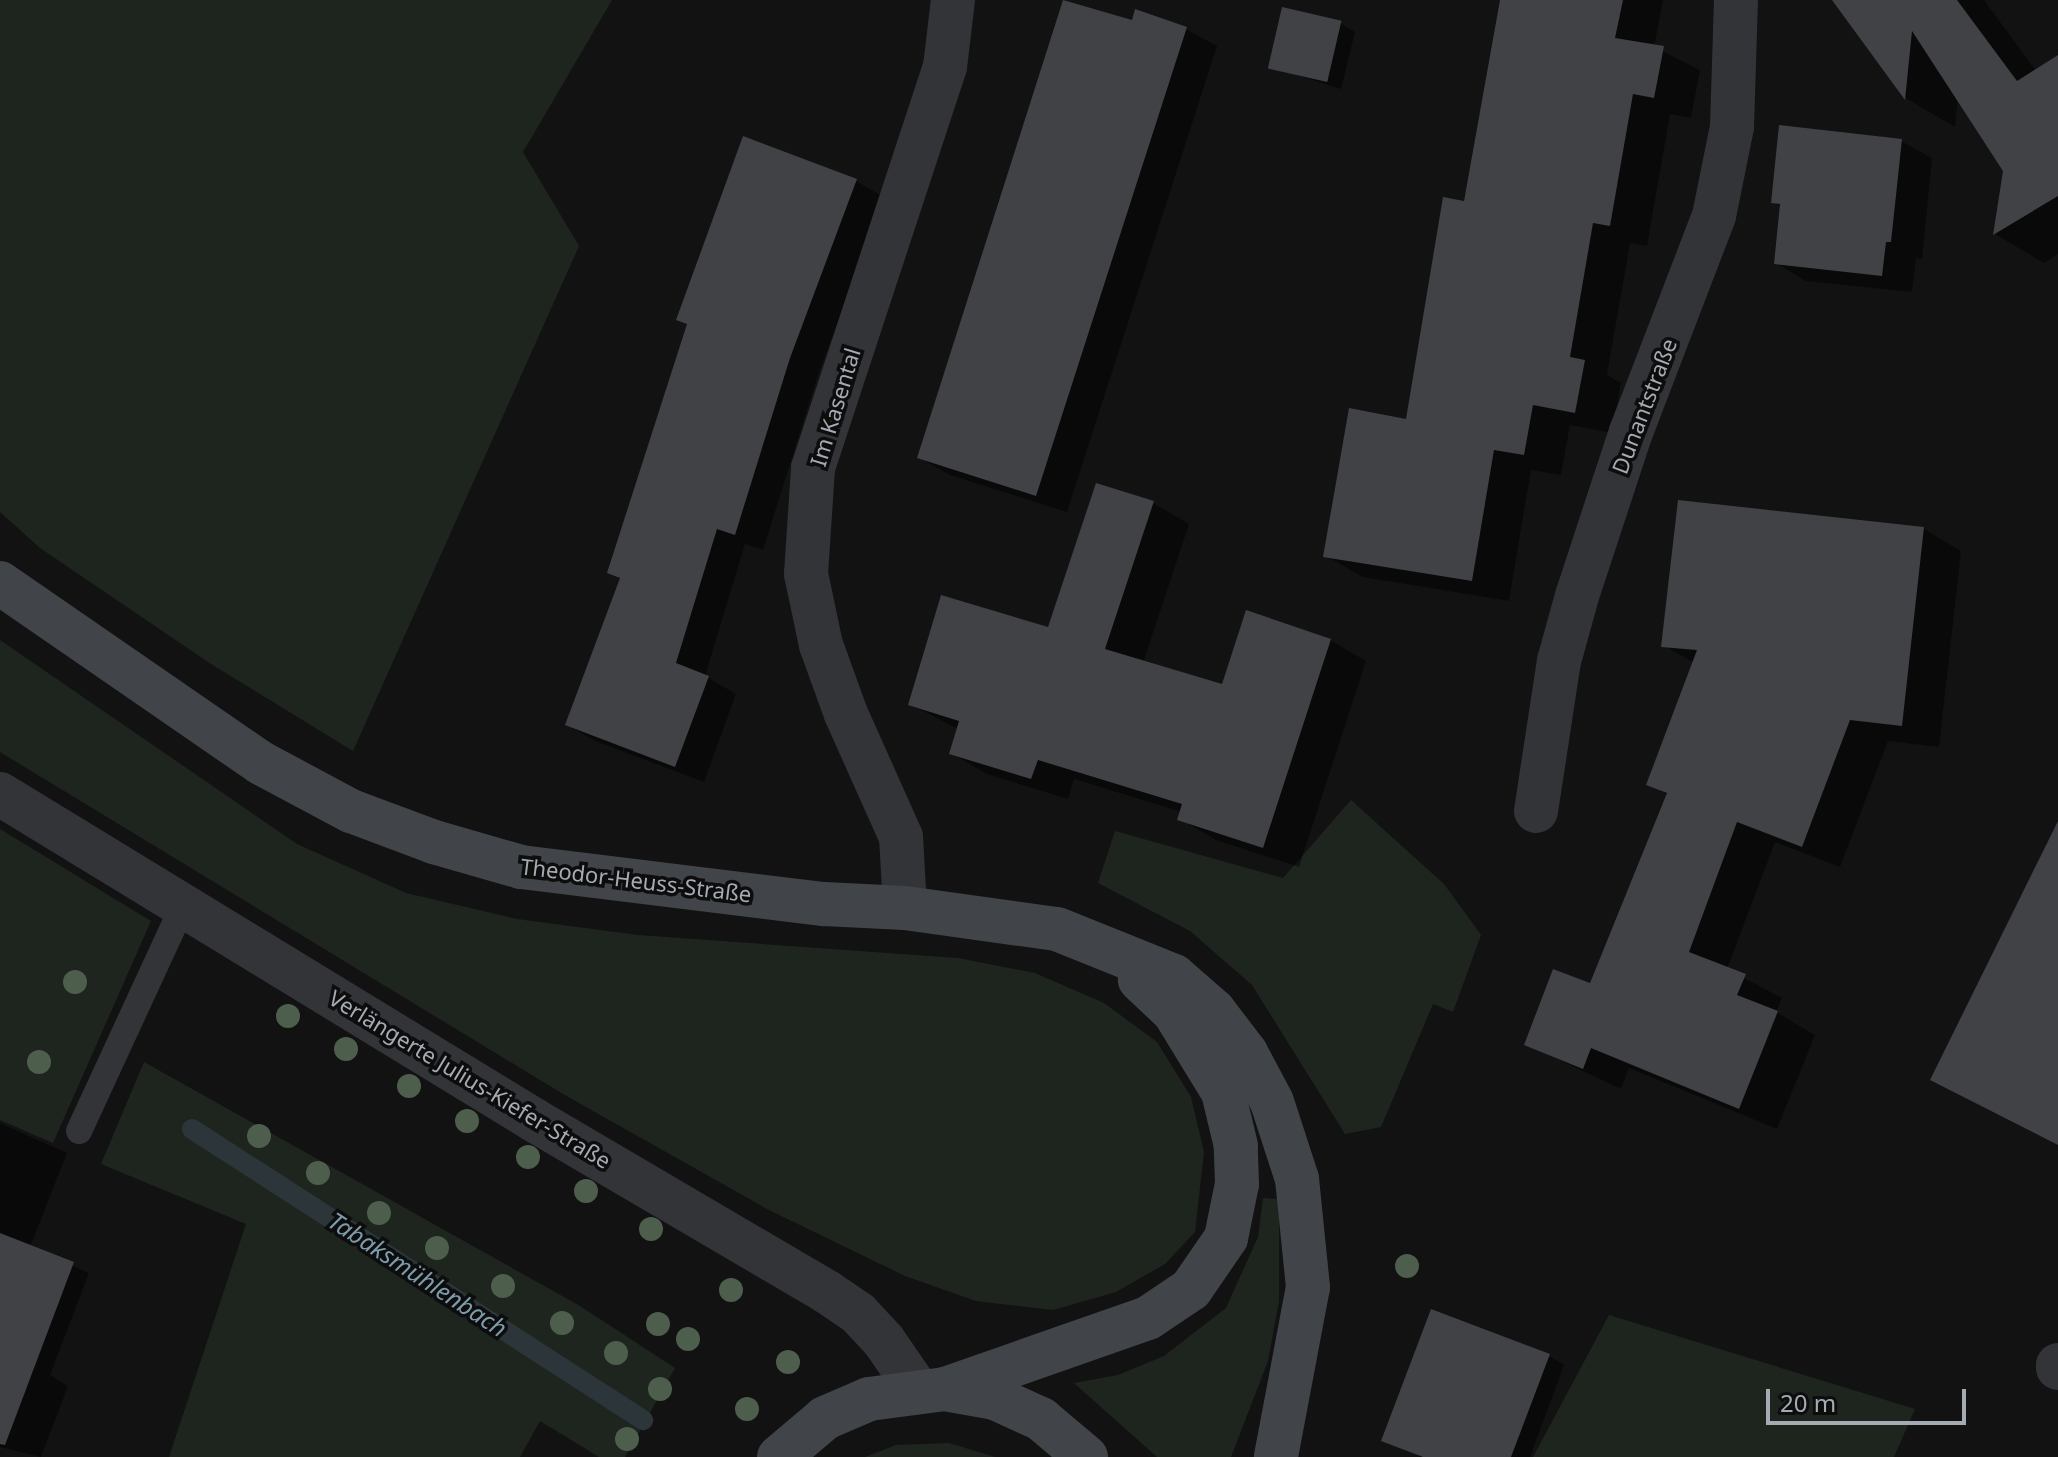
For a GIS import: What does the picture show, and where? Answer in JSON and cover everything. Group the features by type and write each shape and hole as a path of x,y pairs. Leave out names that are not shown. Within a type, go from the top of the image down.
{"street":[{"name":"Im Kasental","path":"905,908 901,837 841,700 821,645 806,574 813,468 945,67 953,0"},
{"name":"Dunantstraße","path":"1536,811 1559,661 1577,596 1631,432 1714,216 1732,127 1736,0"},
{"name":"Theodor-Heuss-Straße","path":"0,583 261,763 351,811 420,837 521,867 824,904 905,908 1057,929 1174,976 1214,1011 1246,1053 1272,1102 1297,1179 1308,1287 1276,1457"},
{"name":"Verlängerte Julius-Kiefer-Straße","path":"0,794 534,1120 827,1292 876,1332 931,1389"},
{"name":"Theodor-Heuss-Straße","path":"931,1389 1148,1318 1191,1289 1226,1238 1237,1184 1236,1146 1223,1092 1174,1012 1103,946"},
{"path":"779,1457 825,1418 869,1399 931,1389 995,1398 1041,1419 1086,1457"}],"lane":[{"path":"79,1131 184,904"}],"shaded area":[{"path":"0,0 612,0 523,152 579,246 353,751 211,664 40,548 0,512"},
{"path":"0,640 297,844 406,893 517,919 638,935 958,958 1035,973 1104,1003 1157,1042 1191,1097 1204,1152 1195,1232 1165,1264 1116,1292 1053,1310 976,1301 905,1276 767,1209 563,1094 0,752"},
{"path":"1351,800 1444,884 1481,935 1453,1012 1433,1004 1381,1127 1345,1134 1252,985 1190,931 1098,883 1115,831 1283,878"},
{"path":"0,829 151,921 53,1143 0,1120"},
{"path":"144,1062 580,1306 675,1368 625,1457 599,1457 540,1421 520,1457 169,1457 246,1224 101,1164"},
{"path":"1263,1198 1279,1199 1279,1301 1268,1361 1231,1457 1157,1457 1074,1383 1118,1375 1164,1356 1226,1308 1258,1237"},
{"path":"1609,1315 1915,1409 1894,1457 1533,1457"},
{"path":"949,1443 995,1457 865,1457 896,1445"}],"building":[{"path":"1063,0 1132,20 1135,9 1187,27 1036,496 917,458"},
{"path":"1500,0 1623,0 1615,38 1664,46 1654,98 1633,94 1610,226 1593,223 1570,357 1585,360 1575,413 1533,405 1524,455 1494,450 1472,581 1323,557 1349,408 1406,419 1443,197 1464,201"},
{"path":"1832,0 1957,0 2017,81 2058,55 2058,196 1993,235 2003,171 1912,31 1905,100"},
{"path":"1282,7 1341,21 1327,82 1268,68"},
{"path":"1779,125 1902,139 1891,242 1886,242 1882,276 1774,264 1780,204 1771,203"},
{"path":"743,136 857,179 790,358 735,535 717,529 676,663 709,676 675,767 565,725 620,578 607,573 687,324 676,320"},
{"path":"1096,483 1154,501 1105,649 1222,684 1246,610 1331,639 1263,848 1177,820 1182,804 1038,760 1031,779 949,754 959,721 908,705 941,595 1048,627"},
{"path":"1678,500 1924,527 1902,726 1850,720 1802,847 1737,822 1689,952 1746,974 1737,995 1778,1011 1739,1109 1591,1048 1583,1069 1524,1045 1553,969 1590,983 1667,793 1646,785 1697,650 1661,647"},
{"path":"2058,821 2058,1145 1930,1080"},
{"path":"0,1233 74,1262 5,1445 0,1444"},
{"path":"1431,1309 1550,1354 1511,1457 1423,1457 1381,1441"}],"waterway":[{"name":"Tabaksmühlenbach","path":"192,1129 643,1420"}]}
